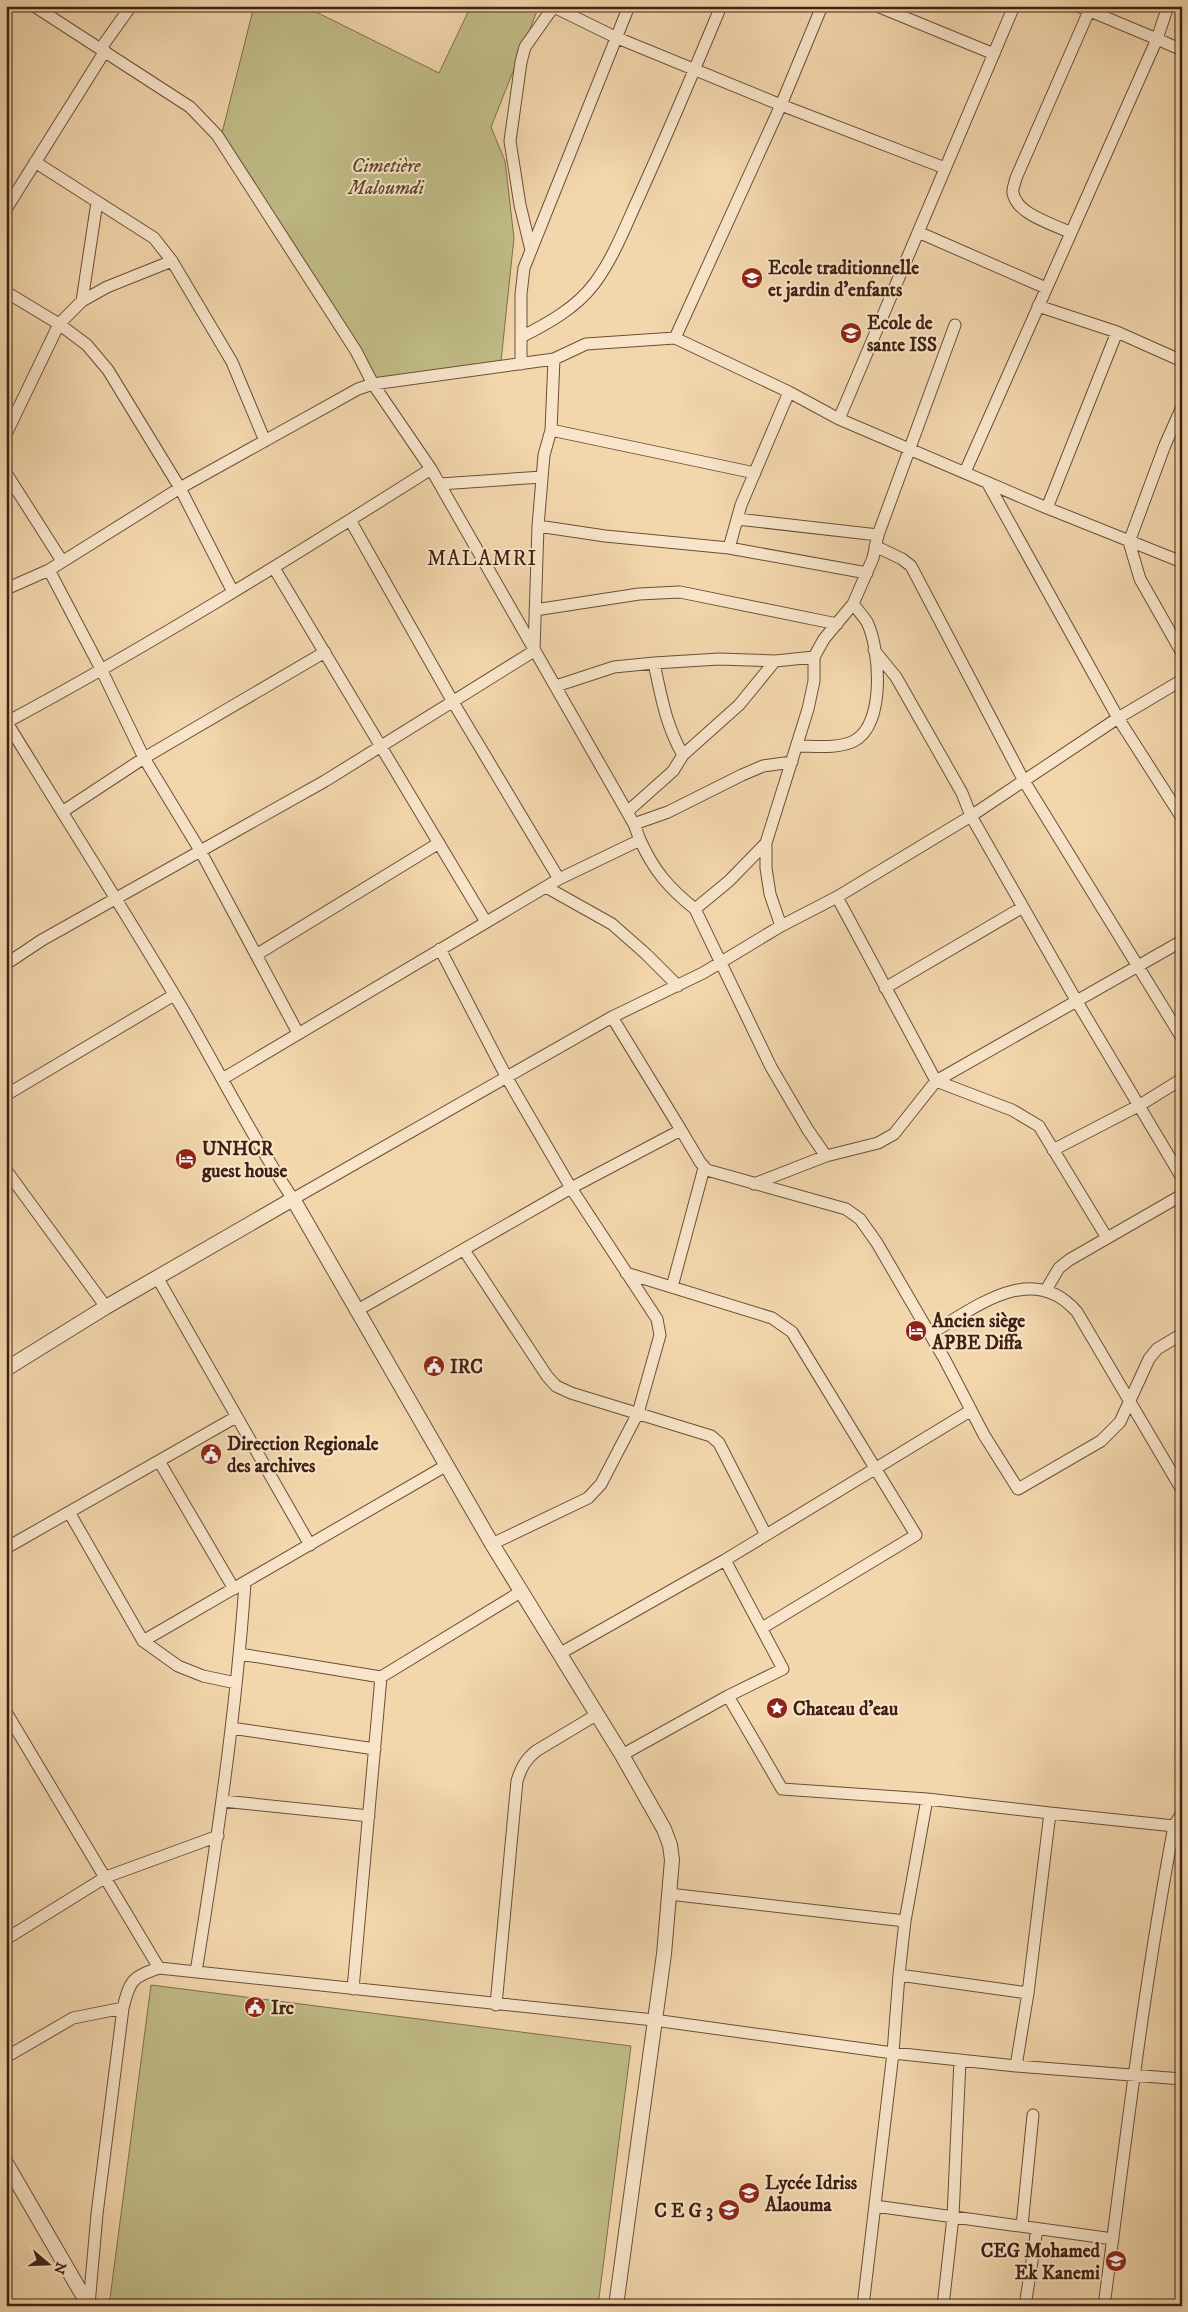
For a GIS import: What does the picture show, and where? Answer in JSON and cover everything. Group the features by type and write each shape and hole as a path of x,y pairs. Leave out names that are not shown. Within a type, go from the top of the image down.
{"street":[{"path":"34,6 190,107 217,135 356,351 373,384 440,484 634,824 651,865 674,892 695,909 771,1067 808,1130 826,1156"},
{"path":"6,209 131,6"},
{"path":"531,250 520,205 510,141 521,62 525,47 554,6 615,37 696,68 781,105 945,168"},
{"path":"521,364 521,294 524,268 629,6"},
{"path":"521,337 546,325 575,304 594,284 614,250 696,68 721,6"},
{"path":"675,338 781,105 822,6"},
{"path":"877,6 994,54"},
{"path":"839,419 1014,6"},
{"path":"1078,6 1182,50"},
{"path":"965,472 1157,39 1168,6"},
{"path":"1071,233 1025,211 1016,202 1012,192 1016,178 1089,11"},
{"path":"35,162 154,238 172,261 232,362 265,441"},
{"path":"82,302 97,202"},
{"path":"918,232 1046,288"},
{"path":"6,434 59,324 82,302 107,287 172,261"},
{"path":"6,292 59,324 86,345 108,370 180,488 233,592"},
{"path":"1038,306 1117,332 1182,361"},
{"path":"781,926 770,894 766,868 766,843 797,746 812,690 814,657 824,639 853,604 868,573 876,541 955,325"},
{"path":"1047,508 1117,332"},
{"path":"6,589 49,570 180,488 358,389 373,384 554,359 586,344 675,338 789,392 839,419 1047,508 1182,562"},
{"path":"534,651 538,526 544,455 551,430 554,359"},
{"path":"729,548 737,519 789,392"},
{"path":"1182,407 1165,445 1129,542 1140,579 1182,653"},
{"path":"551,430 755,473"},
{"path":"431,469 274,568 102,671 7,722 117,897 224,1078 276,1174 293,1199 492,1544 622,1755 664,1828 670,1845 672,1860 669,1894 616,2306"},
{"path":"6,473 62,561"},
{"path":"440,484 542,477"},
{"path":"987,482 1118,718 1182,818"},
{"path":"737,519 876,541 911,566 1024,781 1182,1038"},
{"path":"350,520 453,702 559,880"},
{"path":"538,526 604,536 729,548 868,573"},
{"path":"274,568 486,922"},
{"path":"49,570 102,671 144,758 201,852 298,1033"},
{"path":"535,610 639,594 680,592 837,624"},
{"path":"797,746 837,746 857,740 874,713 878,692 878,675 874,650 867,622 853,604"},
{"path":"874,650 896,676 962,793 971,816 1076,1000 1182,1178"},
{"path":"6,964 42,940 201,852 382,746 534,651"},
{"path":"62,812 144,758 325,652"},
{"path":"556,686 614,667 720,659 774,661 814,657"},
{"path":"627,812 673,772 683,755 739,705 774,661"},
{"path":"654,663 664,711 675,741 683,755"},
{"path":"6,1369 157,1277 612,1017 678,986 781,926 838,897 971,816 1118,718 1182,680"},
{"path":"634,824 668,812 756,769 792,762"},
{"path":"224,1078 546,887 640,840"},
{"path":"256,956 439,843"},
{"path":"695,909 728,881 766,843"},
{"path":"546,887 612,924 678,986"},
{"path":"838,897 936,1081 1021,1114 1038,1126 1107,1238"},
{"path":"885,988 1023,907"},
{"path":"754,1184 826,1156 878,1143 894,1134 936,1081 1182,941"},
{"path":"440,949 507,1078 571,1188 657,1319 660,1335 638,1413 602,1484 588,1498 492,1544"},
{"path":"6,1095 174,995"},
{"path":"612,1017 704,1168 853,1213 876,1243 930,1334 970,1411 1018,1489 1101,1442 1120,1422 1150,1359 1165,1343 1182,1334"},
{"path":"1053,1150 1140,1105 1182,1079"},
{"path":"356,1311 571,1188 681,1130"},
{"path":"672,1287 704,1168"},
{"path":"6,1170 106,1307"},
{"path":"1046,1290 1059,1268 1069,1260 1182,1195"},
{"path":"464,1250 547,1376 556,1386 571,1393 711,1436 719,1443 766,1535"},
{"path":"626,1273 772,1318 792,1332 916,1535 762,1628"},
{"path":"157,1277 310,1545"},
{"path":"930,1334 989,1300 1010,1291 1029,1288 1046,1290 1063,1298 1077,1312 1182,1490"},
{"path":"559,1654 725,1560 970,1411"},
{"path":"6,1548 236,1417"},
{"path":"159,1461 234,1589"},
{"path":"143,1641 447,1465"},
{"path":"69,1512 143,1641 178,1666 203,1676 236,1683"},
{"path":"622,1755 728,1696 782,1669 725,1560"},
{"path":"196,1972 223,1801 240,1654 245,1583"},
{"path":"240,1654 381,1677 522,1591"},
{"path":"353,1989 381,1677"},
{"path":"728,1696 782,1789 927,1799 1178,1826"},
{"path":"6,1712 159,1968"},
{"path":"496,2005 516,1781 528,1758 596,1715"},
{"path":"231,1728 375,1749"},
{"path":"863,2306 893,2053 898,1975 905,1921 927,1799"},
{"path":"223,1801 369,1816"},
{"path":"1104,2306 1135,2074 1182,1812"},
{"path":"1016,2066 1028,1993 1050,1813"},
{"path":"6,1939 106,1877 218,1836"},
{"path":"669,1894 905,1921"},
{"path":"89,2306 97,2214 123,2008 128,1991 138,1975 159,1968 496,2005 654,2020 893,2053 1016,2066 1182,2079"},
{"path":"898,1975 1028,1993"},
{"path":"6,2057 73,2018 123,2008"},
{"path":"943,2306 953,2217 960,2060"},
{"path":"1022,2226 1033,2115"},
{"path":"6,2163 89,2306"},
{"path":"875,2206 1112,2239"},
{"path":"1025,2306 1037,2228"}],"green space":[{"name":"Cimetière Maloumdi","path":"254,6 304,6 439,73 471,6 539,6 491,127 505,161 514,238 500,371 377,379 222,133"},
{"path":"151,1985 631,2046 598,2306 109,2306"}],"place":[{"name":"Ecole traditionnelle et jardin d'enfants","path":"752,278"},
{"name":"Ecole de sante ISS","path":"851,333"},
{"name":"UNHCR guest house","path":"186,1159"},
{"name":"Ancien siège APBE Diffa","path":"916,1331"},
{"name":"IRC","path":"434,1366"},
{"name":"Direction Regionale des archives","path":"211,1454"},
{"name":"Chateau d'eau","path":"777,1708"},
{"name":"Irc","path":"255,2007"},
{"name":"Lycée Idriss Alaouma","path":"749,2193"},
{"name":"C E G 3","path":"729,2210"},
{"name":"CEG Mohamed Ek Kanemi","path":"1116,2261"}],"district":[{"name":"MALAMRI","path":"482,558"}]}
